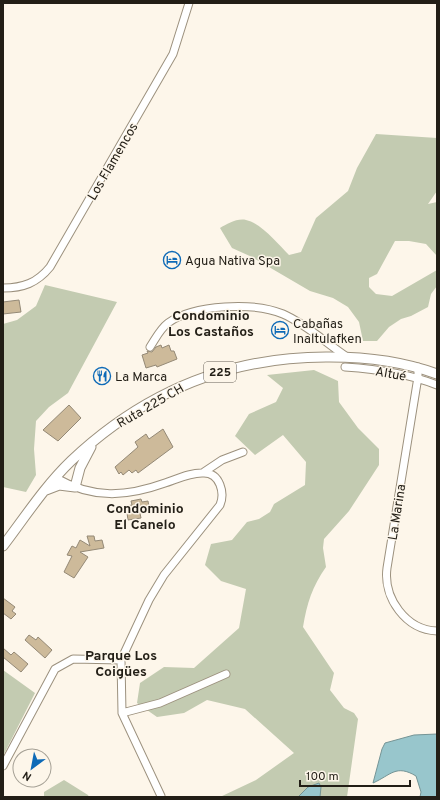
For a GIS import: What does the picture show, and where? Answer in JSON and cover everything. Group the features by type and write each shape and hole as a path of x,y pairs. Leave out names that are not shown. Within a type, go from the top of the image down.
{"main road":[{"name":"Ruta 225 CH","path":"3,546 45,490 98,438 137,410 174,389 230,368 256,363 311,356 347,357"},
{"name":"225","path":"347,357 384,360 418,367 437,374"},
{"path":"45,490 59,485 75,487 84,459 98,438"}],"street":[{"name":"Los Flamencos","path":"3,288 18,288 32,283 42,276 50,267 173,54 189,3"},
{"path":"150,347 162,327 189,312 205,309 255,307 275,311 291,318 347,357"},
{"name":"Altué","path":"344,367 376,369 418,378 437,385"},
{"name":"La Marina","path":"418,367 418,378 388,561 386,582 389,592 403,616 419,627 437,631"},
{"path":"56,478 75,487 95,492 125,494 143,491 204,472 222,460 243,452"},
{"path":"161,796 122,713 121,660 149,600 164,575 220,505 223,497 220,483 213,476 204,472"},
{"path":"3,766 55,669 73,659 121,660"},
{"path":"122,713 160,703 226,674"}],"green space":[{"path":"376,134 437,138 437,191 428,204 437,202 437,256 426,244 409,241 395,241 377,274 369,278 369,287 376,294 392,296 437,270 437,286 431,294 428,307 411,316 401,319 389,327 377,341 363,341 359,322 348,307 333,298 310,291 252,257 232,248 220,228 229,223 246,220 263,229 289,255 301,252 316,218 348,191 357,168"},
{"path":"45,285 117,302 68,393 49,407 36,421 34,449 36,475 26,492 3,487 3,324 17,320 36,306"},
{"path":"314,370 338,381 339,402 358,428 379,449 379,465 349,511 324,539 323,548 326,567 317,581 311,596 306,610 303,627 334,673 330,690 344,708 354,713 358,719 347,797 220,797 256,780 294,753 245,709 207,700 184,713 157,717 137,703 140,683 164,667 194,668 239,628 246,589 221,581 205,565 211,544 232,540 247,522 259,519 270,512 274,504 305,485 306,462 283,435 255,455 235,436 249,414 276,402 283,388 267,375"},
{"path":"3,670 35,693 3,756"},
{"path":"64,780 89,797 44,797 44,792"}],"water":[{"path":"437,734 437,797 420,797 421,792 416,776 403,771 394,772 373,783 385,743 414,735"},
{"path":"319,783 321,787 320,797 298,797 308,787"}],"building":[{"path":"19,300 21,312 3,314 3,302"},
{"path":"161,345 162,348 169,345 171,351 174,351 177,359 157,367 156,365 146,368 142,355 148,353 147,351 152,352 156,347"},
{"path":"69,405 81,418 58,441 43,430"},
{"path":"163,429 173,447 138,473 136,470 132,473 129,470 123,475 121,472 119,474 115,467 138,447 135,442 146,434 149,439"},
{"path":"141,499 142,502 148,501 149,507 139,509 141,518 128,520 126,506 132,505 131,501"},
{"path":"87,536 94,536 95,541 102,540 104,548 80,552 88,557 74,578 64,572 72,556 67,555 72,546 76,548 80,540 90,546"},
{"path":"3,598 15,607 12,611 16,614 11,619 3,613"},
{"path":"29,635 36,640 38,637 52,650 45,658 25,640"},
{"path":"3,648 11,655 14,652 28,664 21,672 3,657"}],"place":[{"name":"Agua Nativa Spa","path":"172,260"},
{"name":"Cabañas Inaltulafken","path":"280,330"},
{"name":"La Marca","path":"102,376"}],"district":[{"name":"Condominio Los Castaños","path":"211,324"},
{"name":"Condominio El Canelo","path":"145,516"},
{"name":"Parque Los Coigües","path":"121,664"}]}
